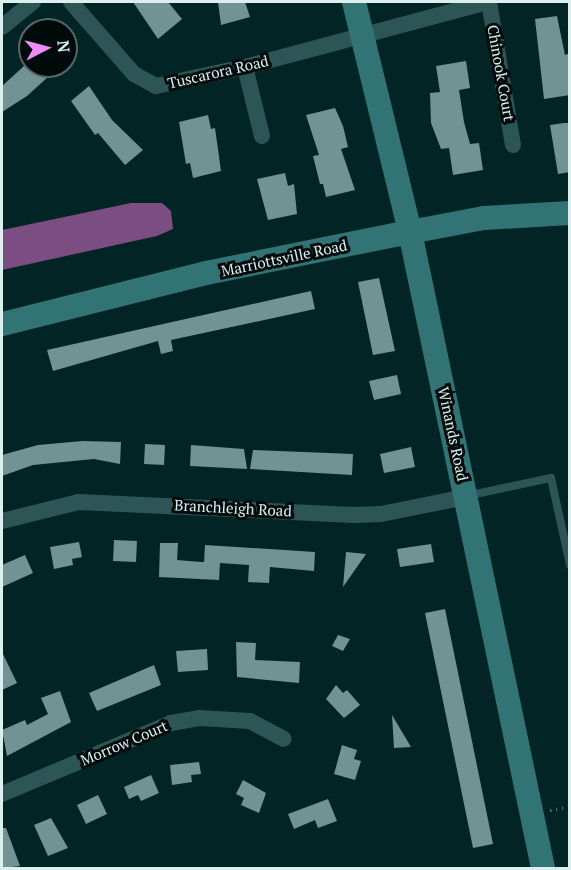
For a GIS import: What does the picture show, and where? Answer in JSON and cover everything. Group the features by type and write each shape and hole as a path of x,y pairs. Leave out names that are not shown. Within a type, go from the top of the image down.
{"street":[{"path":"2,27 33,2"},
{"name":"Tuscarora Road","path":"71,2 145,83 171,85 488,2"},
{"name":"Winands Road","path":"354,2 410,232 543,868"},
{"name":"Chinook Court","path":"488,2 513,145"},
{"path":"245,67 262,136"},
{"name":"Marriottsville Road","path":"2,324 206,273 410,232 484,218 570,213"},
{"name":"Branchleigh Road","path":"2,521 79,502 354,515 381,514 466,496"},
{"name":"Morrow Court","path":"2,794 171,723 199,718 250,721 284,739"}],"lane":[{"path":"466,496 552,478 570,565"}],"shaded area":[{"path":"131,203 162,203 171,211 173,229 157,236 2,270 2,230"}],"building":[{"path":"133,2 168,2 182,19 158,39"},
{"path":"218,2 245,2 250,17 221,25"},
{"path":"557,16 565,55 568,54 570,95 544,99 535,19"},
{"path":"466,61 470,88 459,90 470,144 479,143 483,170 453,175 449,148 441,149 431,123 430,93 440,92 436,66"},
{"path":"18,71 18,78 47,78 27,96 2,112 2,86"},
{"path":"89,86 112,120 143,150 125,165 98,133 95,135 71,101"},
{"path":"335,108 343,126 348,147 341,149 355,190 326,197 313,156 319,155 306,115"},
{"path":"208,115 211,129 215,128 221,171 193,178 190,163 186,164 179,122"},
{"path":"570,123 570,172 558,174 550,125"},
{"path":"285,173 288,186 294,184 297,214 268,220 257,179"},
{"path":"379,278 395,351 373,355 358,282"},
{"path":"311,291 315,309 171,340 173,351 161,354 158,341 53,371 47,350"},
{"path":"397,375 401,394 374,400 369,381"},
{"path":"83,441 121,442 120,464 94,459 33,465 2,476 2,455 38,445"},
{"path":"145,444 165,445 164,465 144,464"},
{"path":"191,445 244,449 247,469 190,466"},
{"path":"411,447 415,467 384,473 380,454"},
{"path":"253,450 353,454 352,475 250,469"},
{"path":"114,540 137,541 136,562 113,561"},
{"path":"79,542 82,557 72,559 73,565 54,569 50,547"},
{"path":"160,543 178,543 177,560 201,562 204,562 205,545 315,552 314,571 270,567 269,583 248,582 249,565 220,563 219,580 159,577"},
{"path":"431,544 434,562 400,567 397,549"},
{"path":"346,552 366,554 343,587"},
{"path":"25,555 33,573 2,587 2,565"},
{"path":"445,609 493,844 473,848 425,613"},
{"path":"338,635 350,639 343,651 332,646"},
{"path":"236,642 256,643 255,660 300,662 299,683 237,677"},
{"path":"207,649 208,670 178,672 176,651"},
{"path":"2,652 17,683 2,690"},
{"path":"154,665 161,685 97,711 89,693"},
{"path":"336,685 343,693 347,690 360,705 344,718 326,699"},
{"path":"60,691 71,722 7,756 2,730 25,720 27,725 48,714 41,698"},
{"path":"392,715 411,747 394,748"},
{"path":"342,745 357,750 354,759 361,761 355,780 334,774"},
{"path":"199,762 201,774 191,775 192,782 172,785 170,765"},
{"path":"151,775 159,793 141,801 138,795 129,799 124,787"},
{"path":"243,780 266,793 259,813 241,805 244,798 236,794"},
{"path":"98,795 107,814 86,824 77,805"},
{"path":"328,799 337,821 318,828 315,820 294,829 288,814"},
{"path":"51,818 68,848 48,856 34,825"},
{"path":"2,828 6,828 20,866 2,868"}]}
